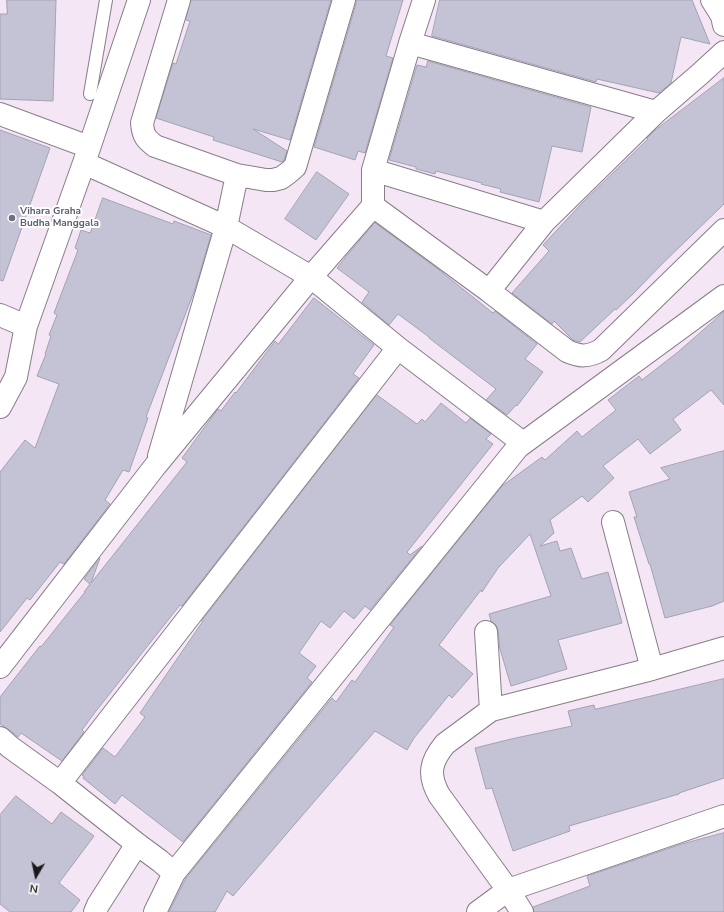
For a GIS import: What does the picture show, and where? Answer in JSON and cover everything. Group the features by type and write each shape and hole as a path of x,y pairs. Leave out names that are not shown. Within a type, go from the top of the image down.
{"street":[{"path":"0,407 16,377 26,326 139,0"},
{"path":"179,0 142,124 144,136 155,146 237,175 266,180 281,178 295,167 344,0"},
{"path":"0,667 156,465 311,277 373,206 373,170 424,0"},
{"path":"712,0 722,16 724,25"},
{"path":"410,43 656,112"},
{"path":"489,291 544,222 656,112 724,52"},
{"path":"0,114 86,155 226,227 311,277 398,348 523,442"},
{"path":"373,170 544,222"},
{"path":"156,465 226,227 237,175"},
{"path":"373,206 489,291 567,351 584,356 601,350 724,230"},
{"path":"155,912 174,873 518,447 724,296"},
{"path":"0,315 26,326"},
{"path":"60,782 398,348"},
{"path":"613,522 652,669"},
{"path":"486,632 491,710"},
{"path":"522,912 434,785 432,774 436,757 445,744 491,710 652,669 724,648"},
{"path":"3,748 60,782 174,873"},
{"path":"478,912 508,890 724,816"},
{"path":"95,912 137,844"}],"lane":[{"path":"90,94 106,0"}],"building":[{"path":"7,0 56,0 53,101 0,99 0,14 7,14"},
{"path":"191,0 331,0 290,140 253,129 287,151 282,162 213,140 214,137 156,118 173,63 176,64 190,21 186,20"},
{"path":"356,0 403,0 386,56 393,58 365,153 358,151 355,160 314,147"},
{"path":"440,0 692,0 710,44 681,37 671,83 659,93 597,79 596,82 432,36"},
{"path":"428,61 591,107 582,152 552,146 539,202 500,192 501,189 481,184 482,183 436,171 435,174 389,160 417,65 426,67"},
{"path":"724,78 724,204 616,310 615,309 580,342 573,340 554,321 552,324 512,293 549,251 543,245 583,202 648,139 647,138 654,131"},
{"name":"Vihara Graha Budha Manggala","path":"0,130 50,148 3,281 0,280"},
{"path":"317,172 349,194 316,240 285,219"},
{"path":"103,198 173,224 174,221 211,235 195,289 146,417 148,418 129,472 123,470 105,500 110,504 64,564 60,562 30,600 27,598 0,632 0,472 25,440 35,448 59,384 37,376 46,354 51,336 49,335 57,315 54,313 78,250 75,248 81,230 90,233"},
{"path":"375,223 434,266 493,313 495,311 537,344 525,359 543,372 517,406 516,405 507,415 486,400 496,389 398,314 389,325 362,302 369,292 337,268"},
{"path":"314,298 374,345 353,374 359,378 182,606 180,605 96,711 82,730 84,732 62,761 21,733 18,737 0,724 0,697 85,592 90,584 84,579 100,558 91,583 187,462 182,458 218,409 221,411 275,341 278,344"},
{"path":"724,312 724,405 711,390 673,419 681,430 650,454 638,439 603,466 614,478 588,502 582,496 550,520 554,533 540,546 557,541 560,551 571,548 582,579 608,572 622,623 558,640 567,669 511,686 500,649 498,631 496,625 491,621 489,614 551,596 530,534 498,568 482,592 481,590 439,645 473,674 452,698 449,695 414,738 407,750 375,731 233,896 227,891 215,912 169,912 186,878 332,698 336,702 352,680 355,682 394,627 390,625 502,486 542,457 545,460 577,431 582,437 616,410 608,400 639,376 642,380 678,352"},
{"path":"377,395 417,424 422,419 425,422 441,403 466,423 470,418 491,434 486,439 493,444 407,552 410,555 422,546 370,610 365,606 354,619 344,611 330,628 321,621 299,653 316,666 307,678 312,682 183,842 122,795 115,804 83,778 84,776 82,775 103,748 115,757 145,717 140,713 202,621"},
{"path":"724,451 724,601 712,606 665,618 650,564 634,517 637,517 629,492 670,479 661,468"},
{"path":"724,679 724,778 679,794 569,826 570,831 513,851 492,788 486,789 475,748 572,726 568,711 594,705 595,709"},
{"path":"16,796 52,824 61,812 94,836 59,883 80,900 71,912 10,912 0,904 0,815"},
{"path":"724,833 724,912 534,912 533,907 590,886 587,876 682,844"}],"place":[{"name":"Vihara Graha Budha Manggala","path":"12,218"}]}
